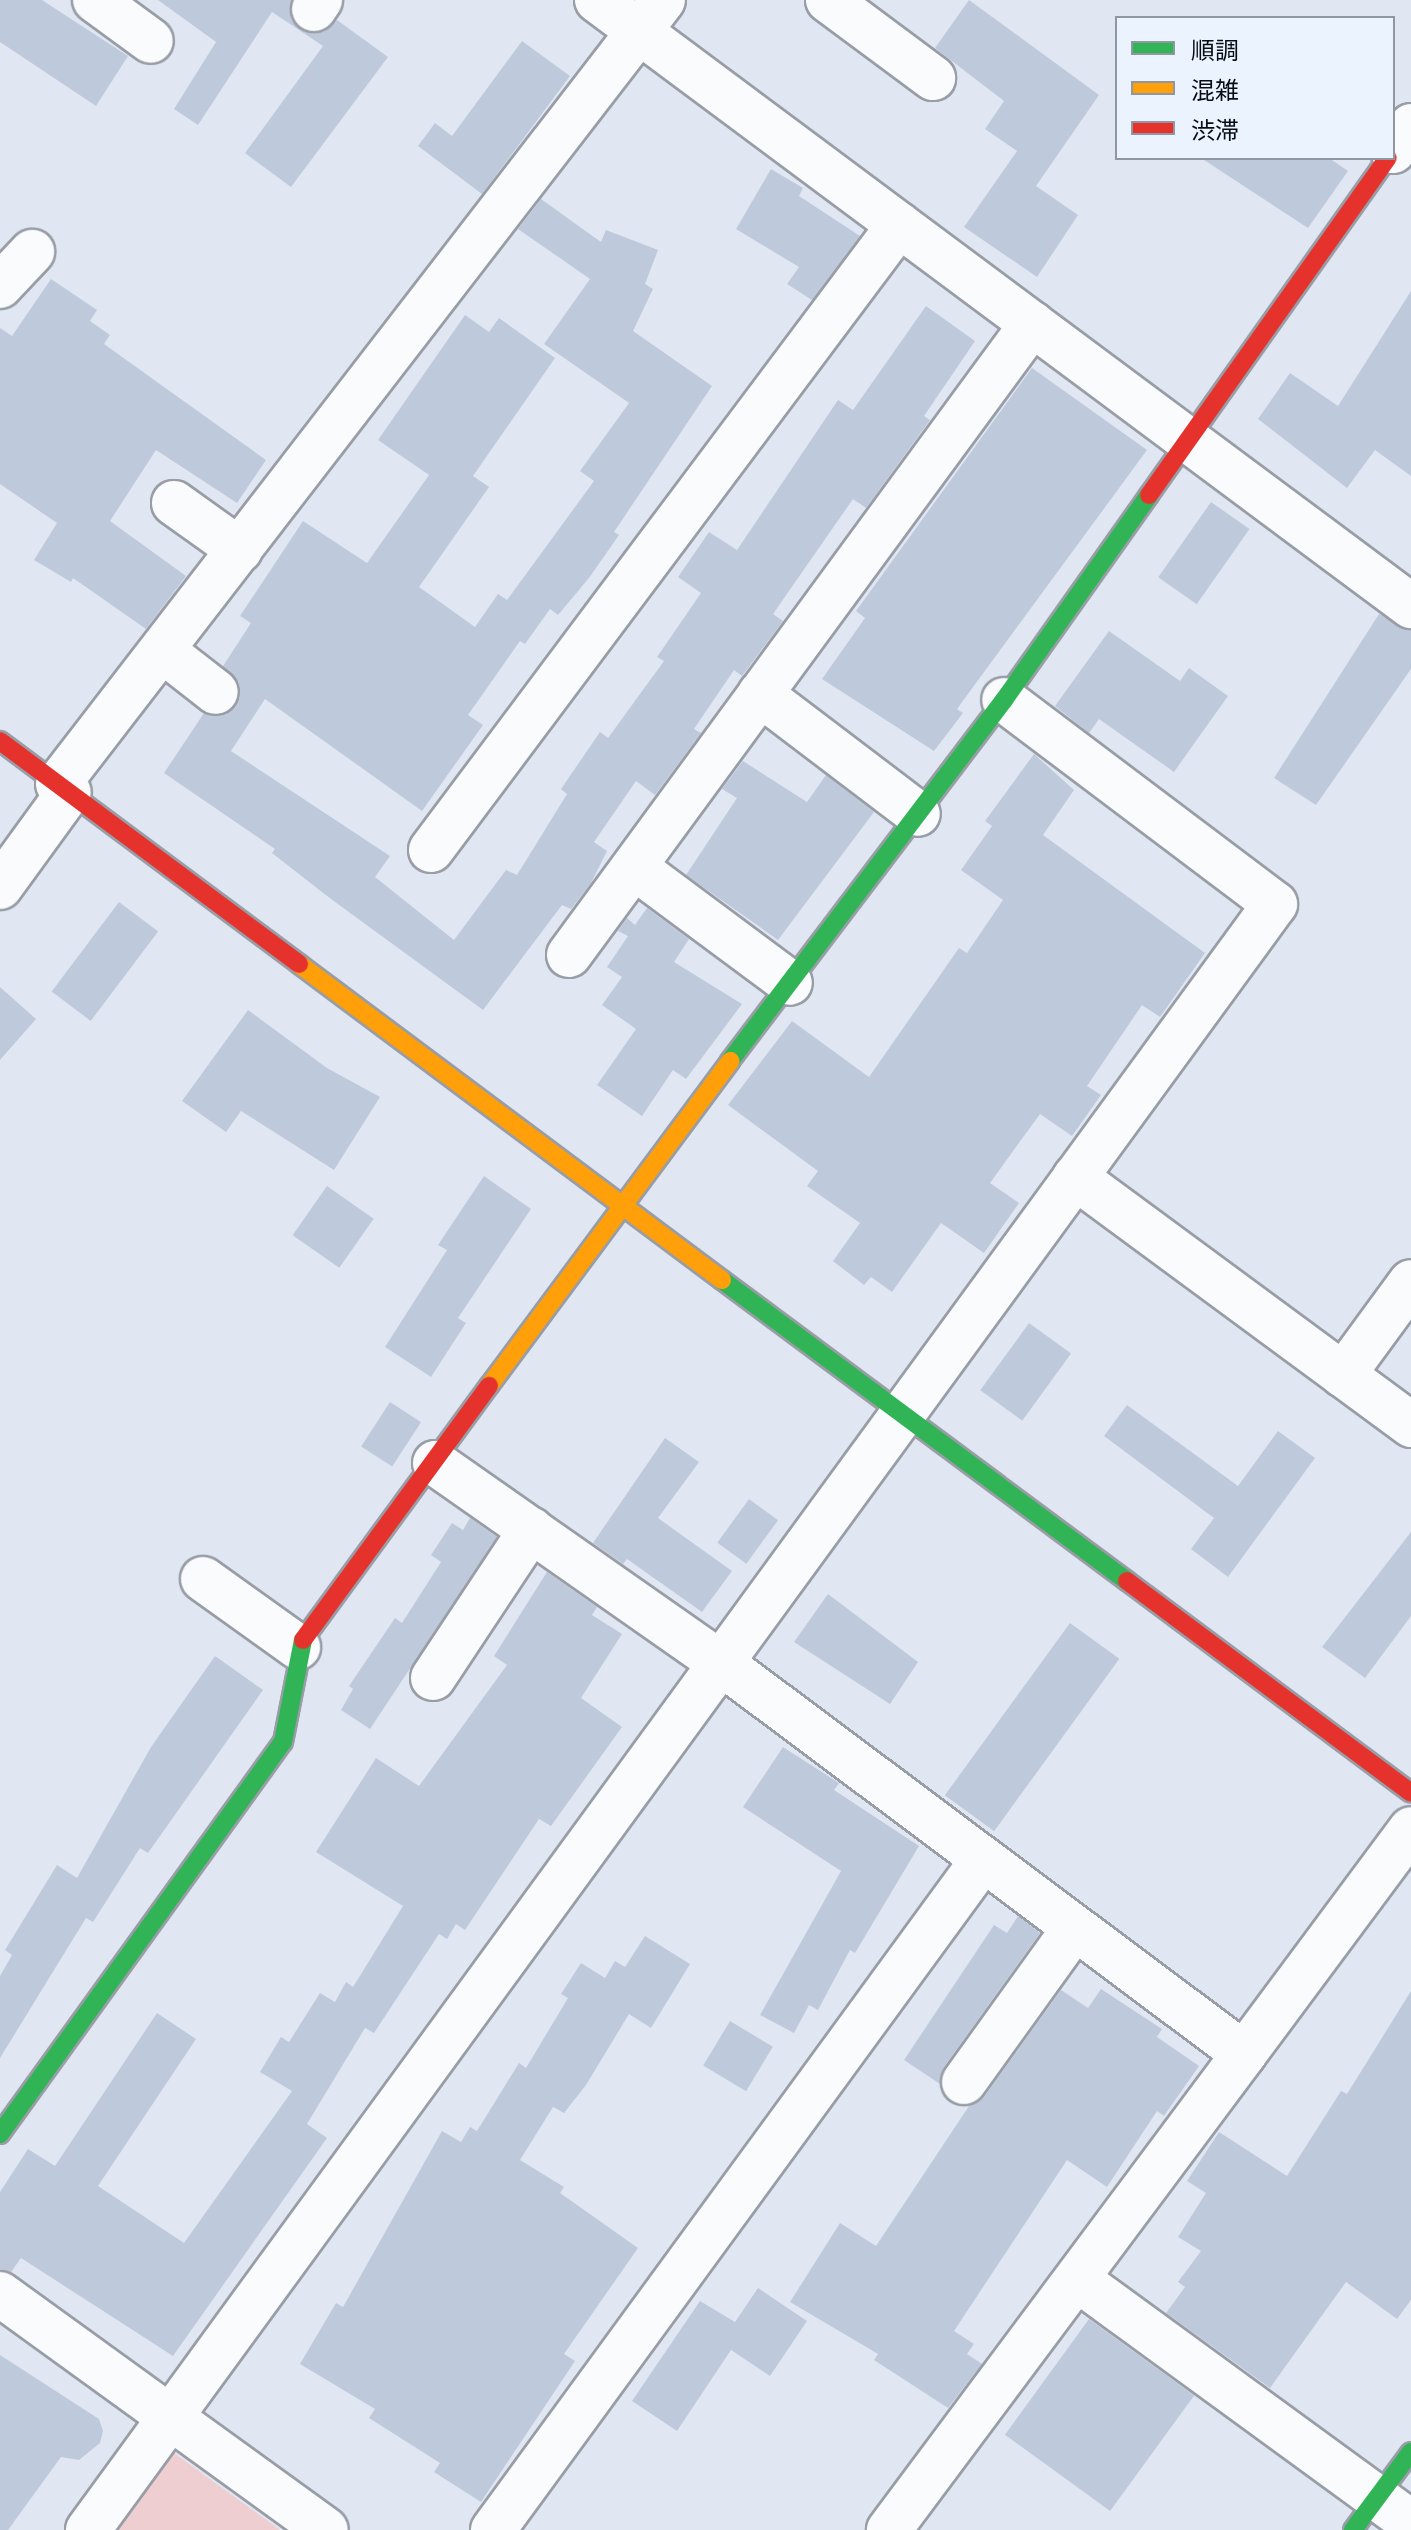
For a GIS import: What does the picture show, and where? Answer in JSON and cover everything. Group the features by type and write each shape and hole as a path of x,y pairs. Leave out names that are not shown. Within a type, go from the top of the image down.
{"street":[{"path":"95,0 151,41"},
{"path":"597,0 652,16 899,225 1411,606"},
{"path":"828,0 933,78"},
{"path":"0,887 64,788 162,650 652,16"},
{"path":"1395,146 1411,126"},
{"path":"0,2134 283,1742 298,1647 622,1204 1004,700 1191,442 1384,160"},
{"path":"431,850 899,225"},
{"path":"0,286 32,252"},
{"path":"569,955 1032,324"},
{"path":"174,503 240,550"},
{"path":"162,650 216,692"},
{"path":"760,694 918,814"},
{"path":"88,2530 1275,904 1004,700"},
{"path":"0,741 1411,1793"},
{"path":"634,867 790,983"},
{"path":"1075,1177 1411,1425"},
{"path":"1343,1375 1411,1282"},
{"path":"435,1463 721,1663 1244,2054"},
{"path":"433,1678 531,1530"},
{"path":"203,1579 298,1647"},
{"path":"889,2530 1411,1829"},
{"path":"493,2530 982,1861"},
{"path":"964,2082 1074,1929"},
{"path":"1077,2279 1365,2514 1411,2523"},
{"path":"0,2294 326,2530"},
{"path":"1365,2514 1411,2452"}],"shaded area":[{"path":"174,2453 280,2530 114,2530"}],"building":[{"path":"0,0 42,0 128,56 96,106 0,42"},
{"path":"158,0 291,0 291,19 301,30 324,32 337,20 388,57 291,187 245,153 323,46 272,12 198,125 174,109 216,42"},
{"path":"969,0 1099,95 1036,186 1078,215 1037,277 964,227 1017,151 985,129 1004,101 935,48"},
{"path":"522,41 570,76 482,194 418,146 435,123 452,136"},
{"path":"1204,160 1332,160 1348,171 1308,228"},
{"path":"771,169 803,188 799,196 860,236 812,300 787,284 799,267 736,229"},
{"path":"541,199 601,242 606,230 658,250 645,284 653,289 633,331 712,386 614,532 619,535 589,578 558,615 550,609 525,644 520,641 468,715 483,725 422,811 265,699 231,751 390,856 375,877 454,940 506,870 517,875 567,794 561,789 600,732 608,738 664,661 657,657 701,593 678,577 709,532 737,550 838,400 853,410 926,306 975,341 924,416 930,420 866,508 853,499 773,614 783,621 742,676 734,670 694,729 701,733 655,795 636,781 594,842 607,851 591,883 571,909 562,905 483,1010 331,899 272,853 275,849 164,773 204,713 225,715 236,707 239,683 223,666 251,623 240,616 303,521 367,563 429,475 378,440 465,315 489,332 499,318 555,358 473,476 489,487 419,587 475,627 498,594 507,600 594,481 580,471 629,403 544,344 590,279 518,229"},
{"path":"51,279 97,310 90,321 110,335 104,344 266,460 237,503 156,450 110,521 186,576 146,629 73,578 71,582 34,560 57,523 0,484 0,328 12,336"},
{"path":"1411,291 1411,476 1375,450 1347,488 1258,419 1290,373 1338,406"},
{"path":"1032,368 1147,450 957,709 963,713 934,751 822,679 865,618 856,611"},
{"path":"1211,502 1250,529 1197,604 1158,577"},
{"path":"1379,614 1411,630 1411,669 1316,805 1274,778"},
{"path":"1109,631 1180,681 1189,668 1228,696 1174,772 1099,719 1089,733 1055,706"},
{"path":"1034,754 1074,790 1043,835 1205,953 1160,1017 1142,1005 1087,1086 1101,1095 1072,1136 1040,1114 990,1183 1019,1203 984,1253 941,1223 892,1292 871,1277 864,1285 833,1261 860,1223 807,1186 818,1171 728,1105 792,1021 869,1077 959,948 967,953 1003,900 961,870 992,826 985,821"},
{"path":"743,761 807,802 826,775 874,812 778,940 686,875 737,798 722,789"},
{"path":"119,902 158,931 91,1021 52,991"},
{"path":"647,908 689,939 674,962 742,1004 686,1079 673,1070 642,1116 597,1085 636,1029 602,1005 622,977 607,967 628,936 618,931 627,918 635,925"},
{"path":"0,987 36,1019 0,1060"},
{"path":"248,1010 327,1068 380,1097 334,1170 241,1111 226,1132 182,1101"},
{"path":"484,1176 531,1209 458,1318 466,1323 431,1377 385,1347 447,1250 438,1245"},
{"path":"327,1186 374,1219 339,1268 293,1235"},
{"path":"1029,1323 1071,1354 1022,1421 980,1390"},
{"path":"390,1402 421,1422 392,1467 361,1446"},
{"path":"1127,1405 1238,1486 1278,1431 1315,1458 1228,1577 1191,1549 1214,1518 1104,1436"},
{"path":"665,1438 699,1462 658,1518 732,1571 702,1612 627,1559 623,1564 593,1543"},
{"path":"749,1499 778,1520 746,1564 717,1543"},
{"path":"470,1518 497,1537 370,1729 341,1710 353,1689 349,1686 395,1618 402,1623 441,1562 431,1555 452,1523 463,1530"},
{"path":"1411,1532 1411,1616 1365,1678 1322,1647"},
{"path":"547,1572 597,1607 592,1615 622,1634 581,1698 622,1727 551,1826 539,1819 465,1930 456,1924 447,1939 439,1934 374,2033 365,2028 307,2124 327,2138 173,2356 21,2258 11,2272 0,2269 0,2192 28,2149 55,2166 157,2013 196,2039 98,2186 184,2243 292,2091 260,2072 281,2037 289,2042 320,1993 335,2002 346,1982 353,1987 403,1906 316,1852 376,1758 419,1786 507,1665 494,1656"},
{"path":"828,1594 918,1662 890,1704 794,1642"},
{"path":"1070,1623 1119,1659 994,1831 945,1795"},
{"path":"215,1656 263,1690 148,1853 140,1848 93,1922 86,1918 0,2058 0,1976 12,1955 5,1950 57,1865 77,1878 151,1747"},
{"path":"783,1747 839,1783 834,1790 919,1846 855,1953 850,1950 818,2010 809,2005 794,2033 760,2015 841,1871 743,1807"},
{"path":"1018,1916 1040,1933 944,2067 940,2084 904,2060 994,1925 1007,1933"},
{"path":"645,1936 690,1964 651,2028 629,2014 586,2085 564,2113 553,2107 520,2160 564,2187 560,2193 638,2248 564,2354 575,2361 481,2502 434,2472 440,2463 369,2418 375,2409 300,2364 336,2303 343,2307 442,2131 461,2142 470,2127 477,2131 519,2063 526,2068 568,1998 561,1994 581,1963 605,1978 615,1961 625,1967"},
{"path":"1101,1989 1162,2029 1157,2037 1199,2066 1164,2116 1157,2111 1107,2187 1067,2160 954,2331 974,2344 967,2354 982,2364 948,2408 874,2360 878,2354 790,2302 840,2223 876,2246 969,2106 984,2097 1061,1990 1088,2008"},
{"path":"1411,1991 1411,2300 1397,2319 1346,2282 1270,2388 1166,2313 1185,2287 1178,2282 1201,2251 1178,2237 1206,2193 1187,2181 1219,2132 1287,2176 1341,2091 1347,2094"},
{"path":"730,2021 773,2047 746,2091 703,2066"},
{"path":"758,2288 807,2321 770,2376 731,2350 677,2431 632,2401 700,2301 735,2322"},
{"path":"1089,2319 1194,2395 1110,2511 1005,2435"},
{"path":"0,2355 99,2419 103,2431 100,2443 79,2460 61,2457 8,2530 0,2530"}],"traffic: fast":[{"path":"730,1061 1004,700 1149,495"},
{"path":"722,1280 1127,1581"},
{"path":"0,2134 283,1742 303,1640"},
{"path":"1353,2530 1411,2452"}],"traffic: slow":[{"path":"299,964 722,1280"},
{"path":"489,1386 730,1061"}],"traffic: jam":[{"path":"1149,495 1387,160"},
{"path":"0,741 299,964"},
{"path":"303,1640 489,1386"},
{"path":"1127,1581 1411,1793"}]}
